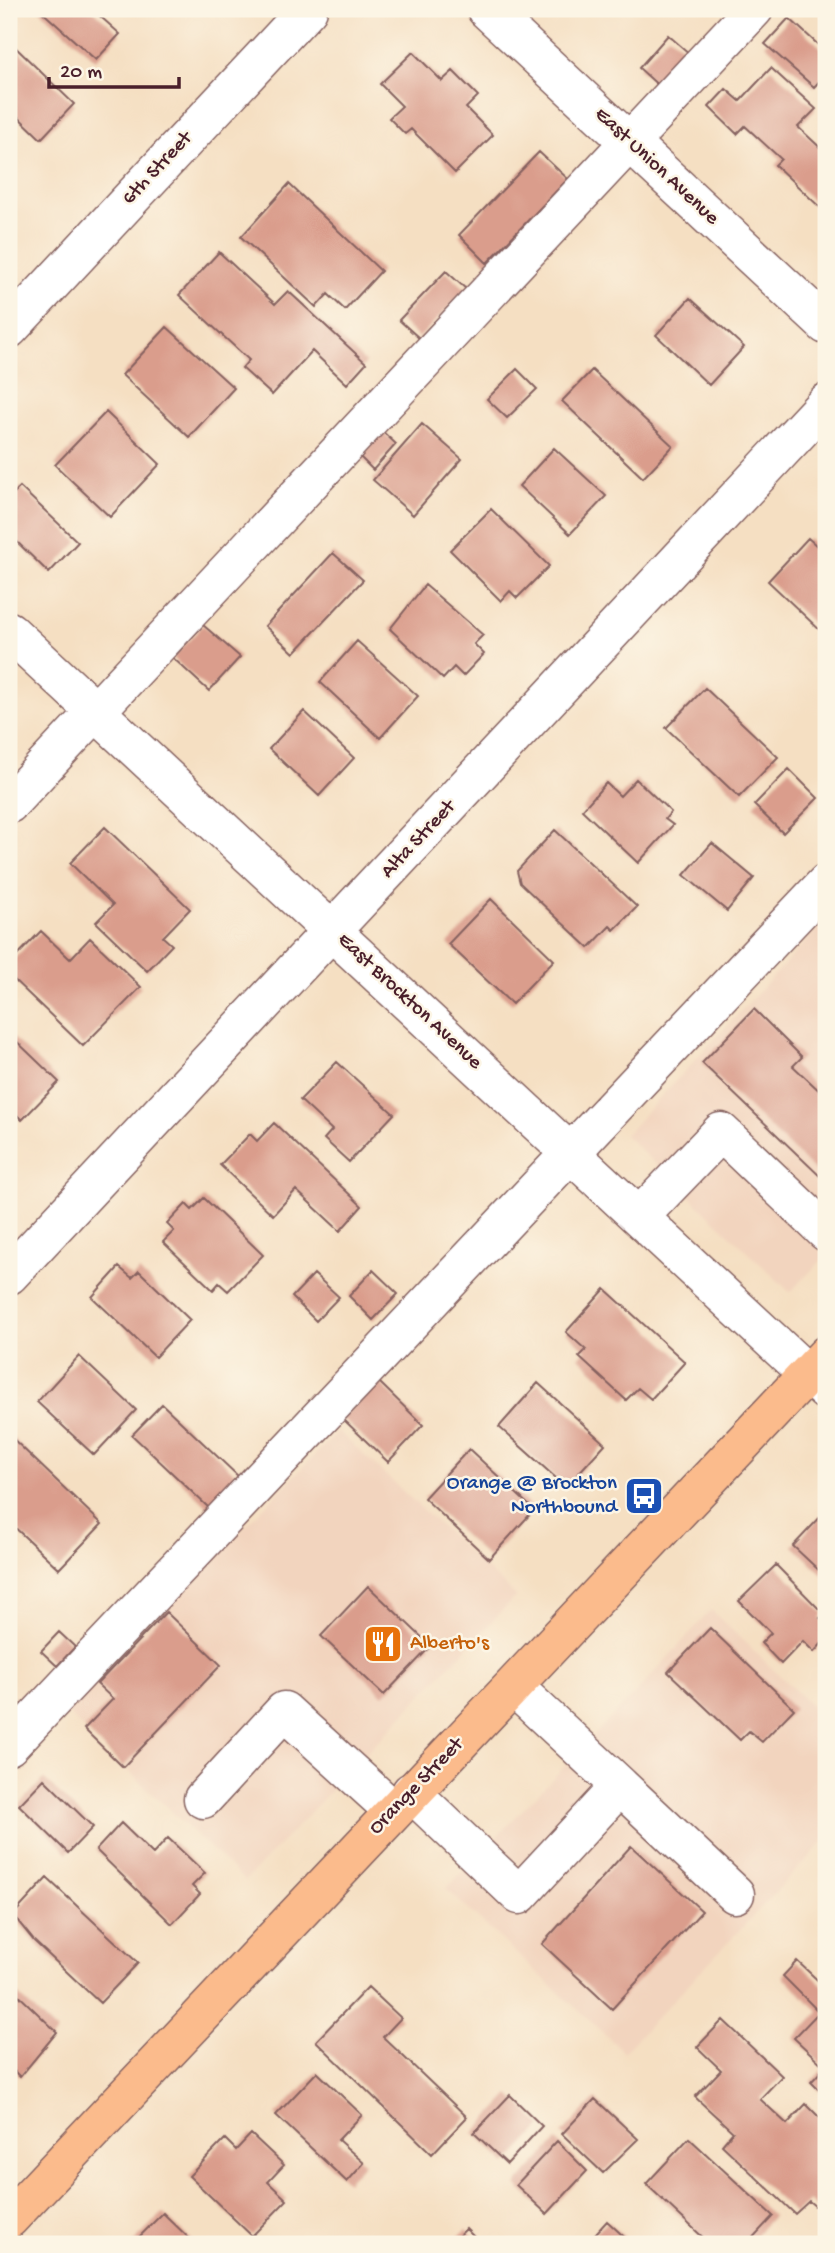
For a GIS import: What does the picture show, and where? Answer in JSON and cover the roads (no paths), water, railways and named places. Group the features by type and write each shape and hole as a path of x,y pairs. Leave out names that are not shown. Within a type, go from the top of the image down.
{"main road":[{"name":"Orange Street","path":"9,2219 402,1802 820,1374"}],"street":[{"name":"6th Street","path":"9,329 308,9"},
{"name":"East Union Avenue","path":"486,9 826,325"},
{"path":"9,804 628,140 754,9"},
{"name":"Alta Street","path":"9,1275 826,403"},
{"name":"East Brockton Avenue","path":"9,631 639,1217 820,1374"},
{"path":"9,1746 826,883"},
{"path":"639,1217 720,1132 826,1232"},
{"path":"515,1688 735,1894"},
{"path":"203,1799 284,1712 519,1895 620,1786"}],"place":[{"name":"Orange @ Brockton Northbound","path":"644,1496"},
{"name":"Alberto's","path":"383,1644"}]}
